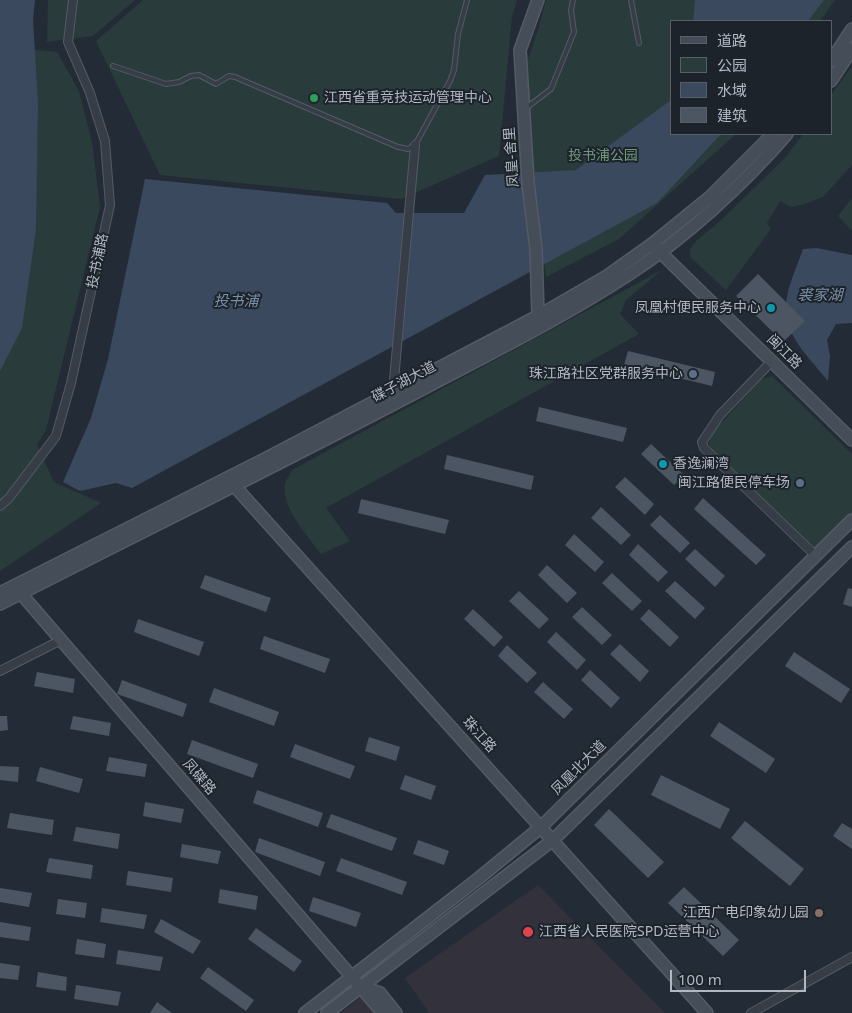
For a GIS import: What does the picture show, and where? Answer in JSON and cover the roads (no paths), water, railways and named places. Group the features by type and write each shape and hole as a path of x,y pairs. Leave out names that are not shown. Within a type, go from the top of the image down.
{"main road":[{"name":"凤皇-舍里","path":"538,0 520,50 528,182 536,249 538,316"},
{"path":"832,60 852,29"},
{"path":"832,79 852,49"},
{"name":"碟子湖大道","path":"231,482 317,444 561,316 629,274 772,135"},
{"name":"碟子湖大道","path":"0,604 18,590 231,482 393,391 538,316 656,248 682,236 761,164 786,135"},
{"name":"闽江路","path":"656,248 852,440"},
{"name":"珠江路","path":"231,482 707,1013"},
{"name":"凤凰北大道","path":"305,1013 541,827 852,520"},
{"path":"327,1013 553,840 852,547"},
{"name":"碟子湖大道","path":"0,593 18,590"},
{"name":"凤碟路","path":"18,590 383,1013"},
{"name":"凤碟路","path":"362,987 380,993 396,1013"}],"street":[{"name":"投书浦路","path":"0,506 10,498 56,436 71,383 110,205 106,141 90,93 68,42 73,0"},
{"path":"393,391 415,145"},
{"path":"772,361 720,415 702,442 704,448 816,556"},
{"path":"0,671 61,640"},
{"path":"751,1013 852,957"}],"lane":[{"path":"113,66 166,84 199,75 216,84 228,76 235,77 398,147 408,149 415,145 450,81 454,70 458,34 467,0"},
{"path":"524,110 551,89 574,32 571,10 573,0"},
{"path":"631,0 639,43"}],"water":[{"path":"0,0 35,0 33,20 38,103 36,229 22,328 0,371"},
{"path":"695,0 824,0 809,20 693,20"},
{"name":"投书浦","path":"670,101 670,135 720,135 657,203 132,488 116,483 80,491 63,482 91,418 108,359 145,179 387,203 396,213 464,213 485,175 576,170"},
{"name":"裘家湖","path":"817,248 852,255 852,323 836,324 827,340 830,356 828,381 793,336 786,316 788,291 803,249"}],"place":[{"name":"江西省重竞技运动管理中心","path":"314,98"},
{"name":"凤凰村便民服务中心","path":"771,308"},
{"name":"珠江路社区党群服务中心","path":"693,374"},
{"name":"香逸澜湾","path":"663,464"},
{"name":"闽江路便民停车场","path":"800,483"},
{"name":"江西广电印象幼儿园","path":"819,913"},
{"name":"江西省人民医院SPD运营中心","path":"528,932"}],"park label":[{"name":"投书浦公园","path":"603,156"}]}
